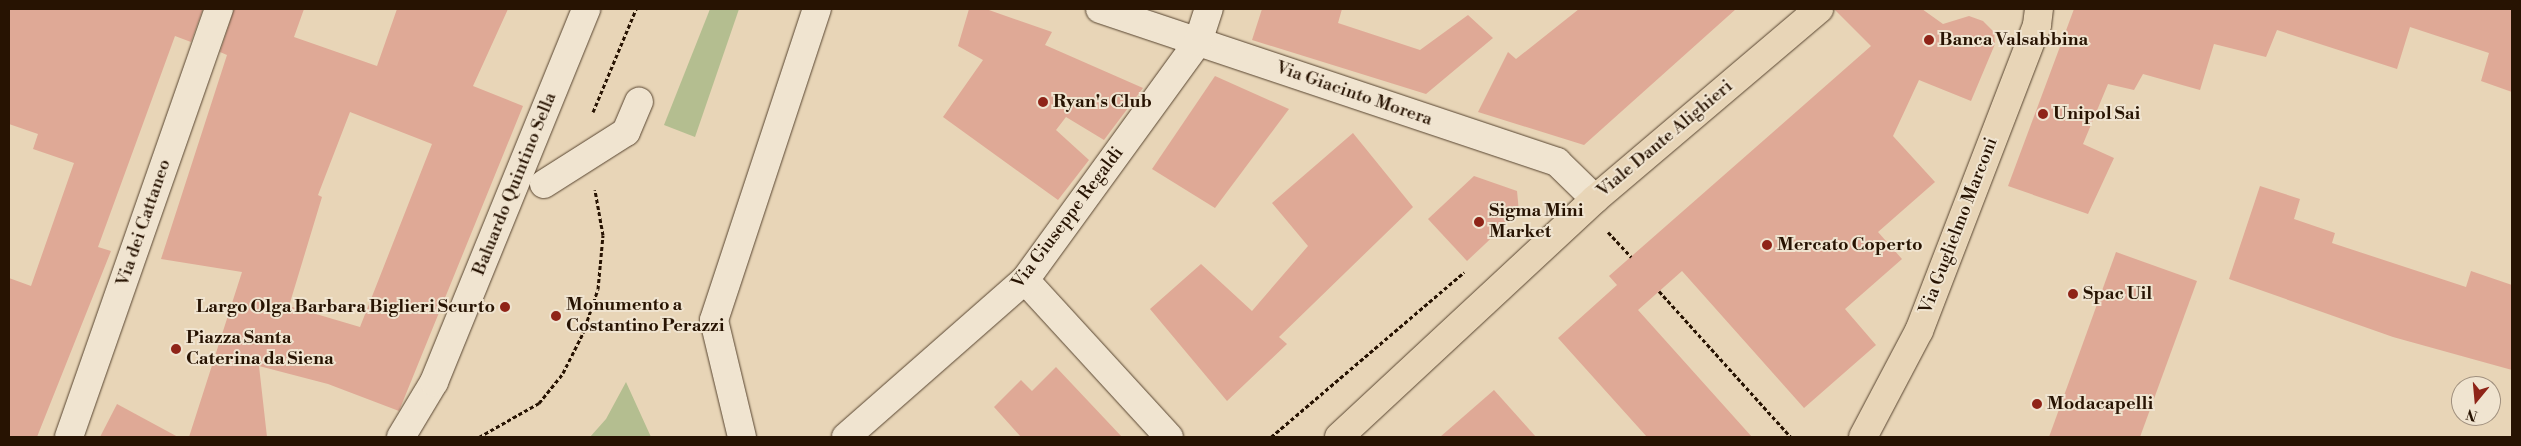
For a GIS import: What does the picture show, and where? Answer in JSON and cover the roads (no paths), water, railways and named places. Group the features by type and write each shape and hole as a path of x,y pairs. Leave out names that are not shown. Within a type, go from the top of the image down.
{"main road":[{"name":"Viale Dante Alighieri","path":"1339,437 1595,199 1819,9"},
{"name":"Via Guglielmo Marconi","path":"1863,437 1918,331 2037,25 2038,9"}],"street":[{"name":"Via dei Cattaneo","path":"68,437 218,9"},
{"name":"Baluardo Quintino Sella","path":"401,437 434,382 586,9"},
{"path":"742,437 714,320 817,9"},
{"name":"Via Giacinto Morera","path":"1100,9 1557,162 1595,199"},
{"name":"Via Giuseppe Regaldi","path":"846,437 1025,280 1198,42 1209,9"},
{"path":"544,184 626,132 639,102"},
{"path":"1025,280 1169,437"}],"place":[{"name":"Banca Valsabbina","path":"1929,40"},
{"name":"Ryan's Club","path":"1043,102"},
{"name":"Unipol Sai","path":"2043,114"},
{"name":"Sigma Mini Market","path":"1479,222"},
{"name":"Mercato Coperto","path":"1767,245"},
{"name":"Spac Uil","path":"2073,294"},
{"name":"Largo Olga Barbara Biglieri Scurto","path":"505,307"},
{"name":"Monumento a Costantino Perazzi","path":"556,316"},
{"name":"Piazza Santa Caterina da Siena","path":"176,349"},
{"name":"Modacapelli","path":"2037,404"}]}
